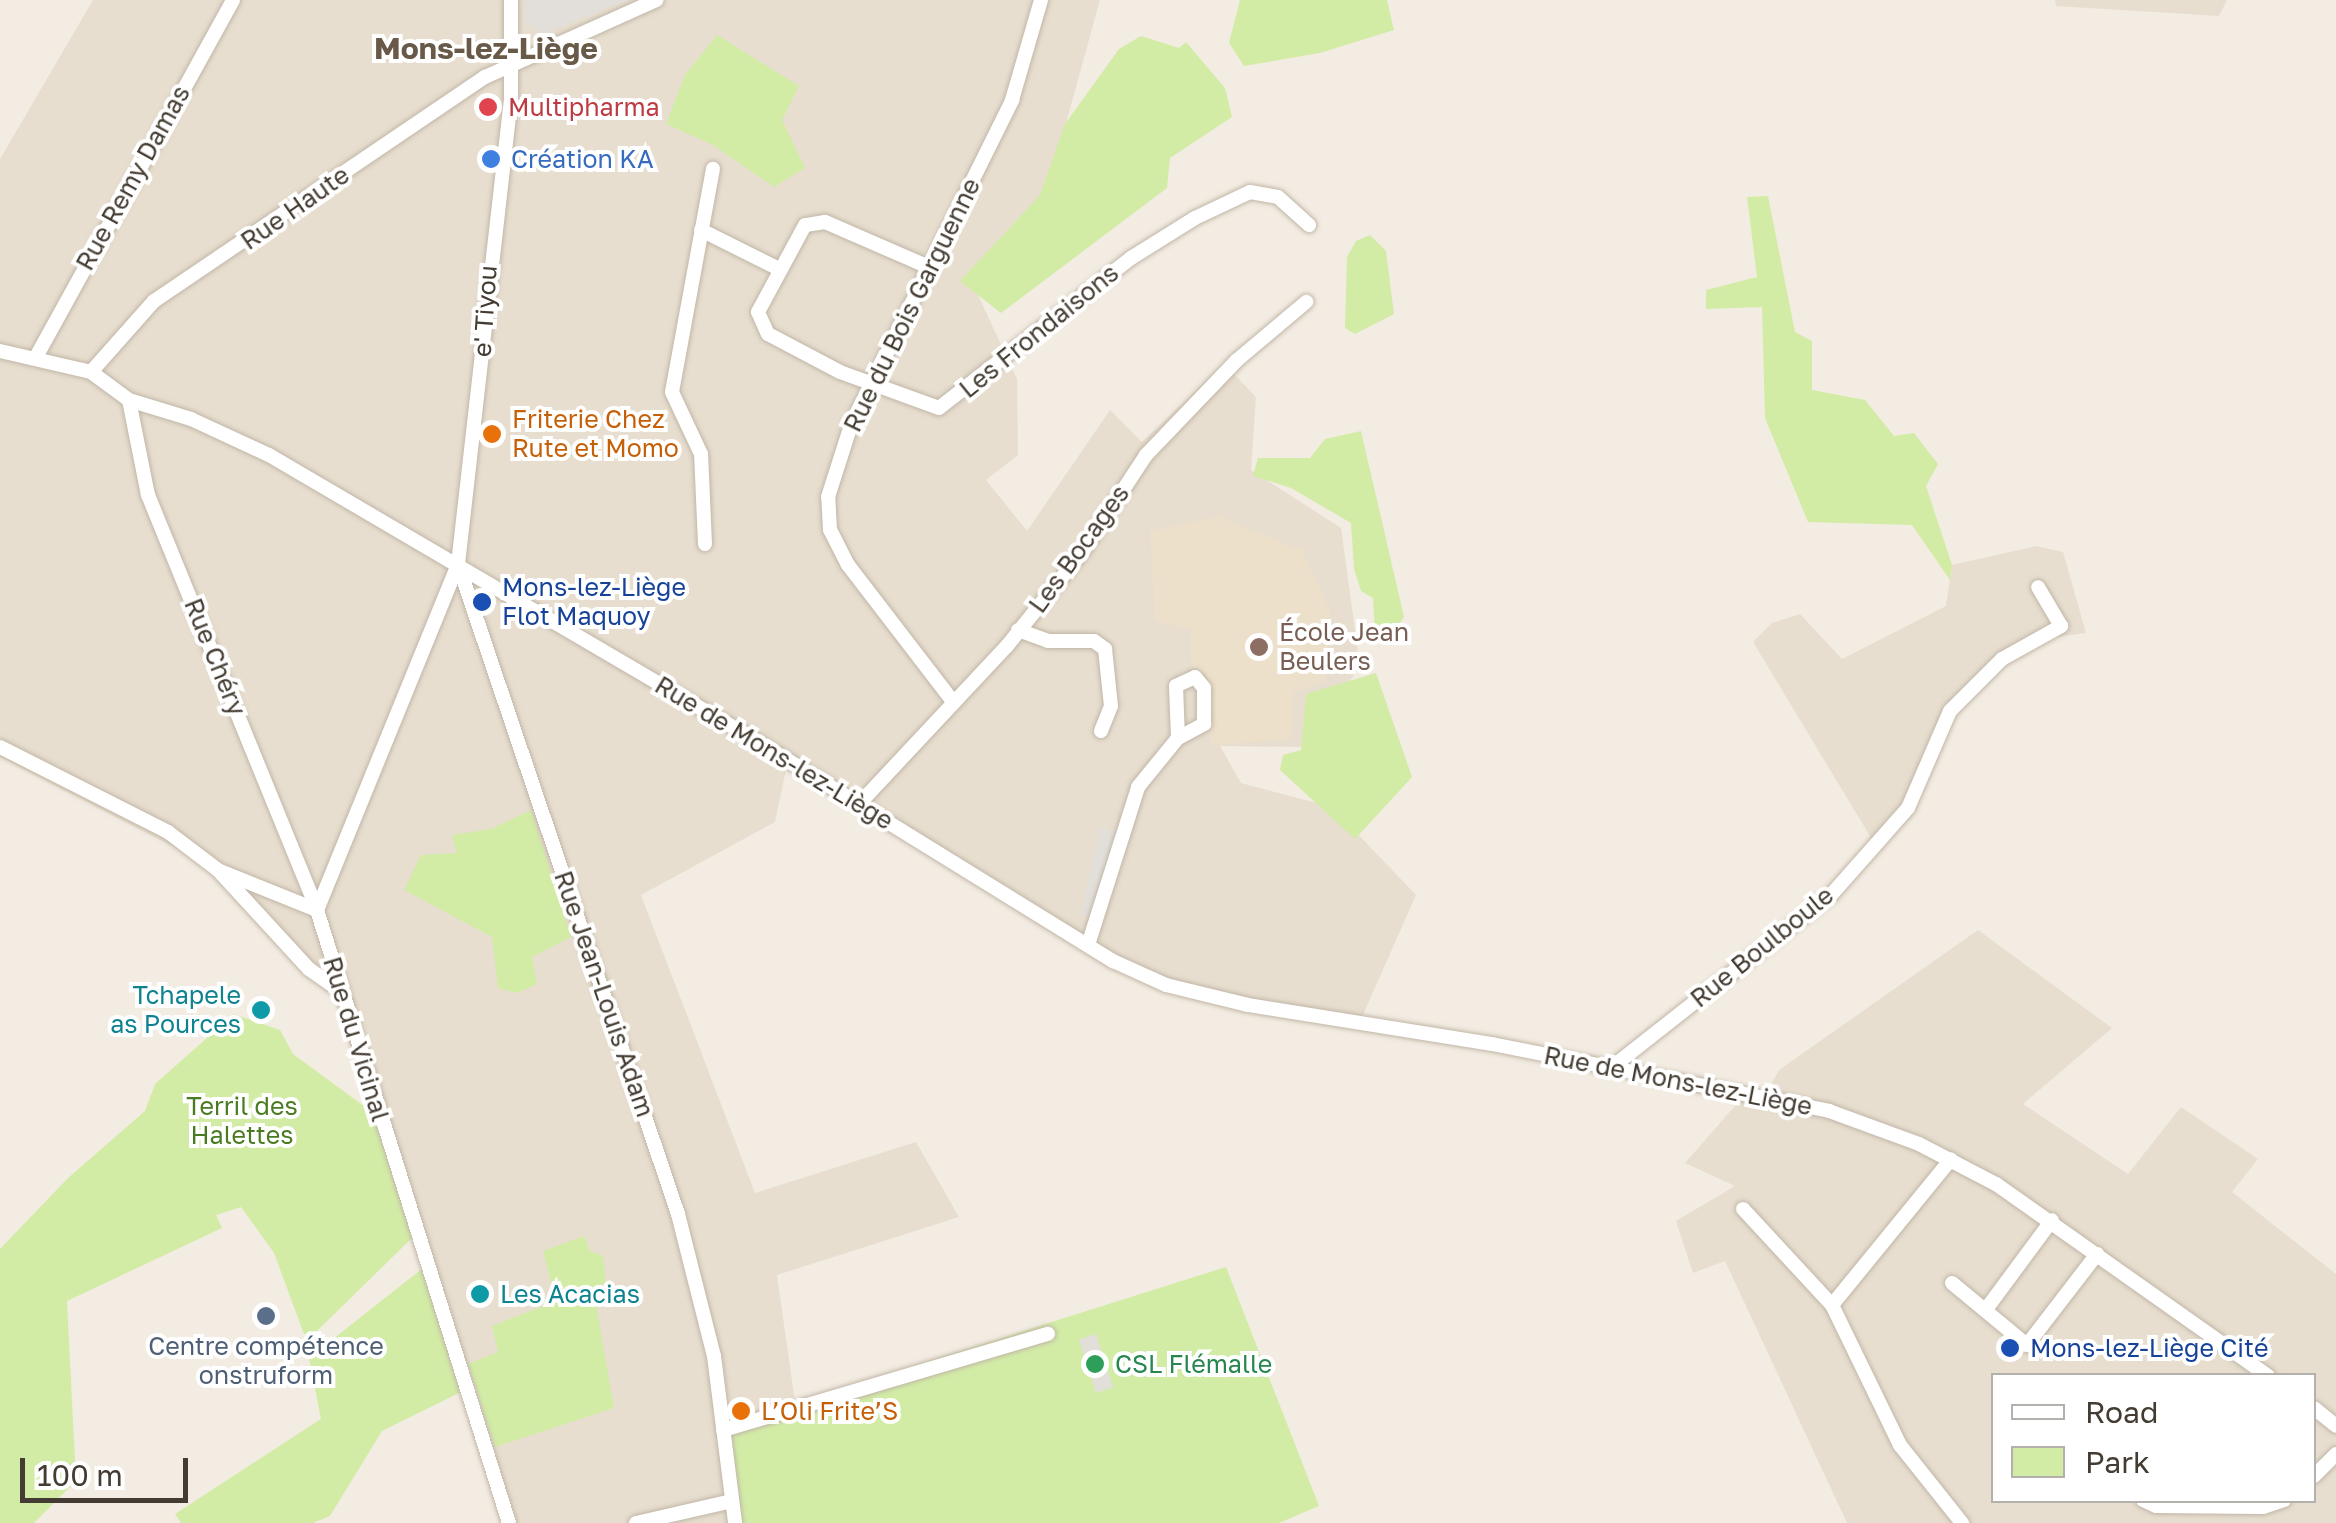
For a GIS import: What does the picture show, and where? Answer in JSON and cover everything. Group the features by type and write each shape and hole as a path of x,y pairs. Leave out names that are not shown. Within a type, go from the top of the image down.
{"street":[{"name":"Rue Remy Damas","path":"36,357 233,0"},
{"name":"e' Tiyou","path":"458,564 514,59 511,0"},
{"name":"Rue Haute","path":"90,372 154,300 514,59 656,0"},
{"name":"Rue du Bois Garguenne","path":"951,699 848,566 830,530 828,497 851,425 1012,100 1041,0"},
{"path":"705,544 701,454 672,392 713,169"},
{"name":"Les Frondaisons","path":"931,268 825,222 805,225 758,312 768,334 872,385 939,408 1131,258 1250,192 1278,197 1309,225"},
{"path":"702,230 781,270"},
{"name":"Les Bocages","path":"859,804 1018,630 1084,551 1146,455 1236,361 1306,302"},
{"path":"0,350 90,372 128,400"},
{"name":"Rue de Mons-lez-Liège","path":"128,400 191,418 269,455 458,564 1088,945 1166,984 1248,1004 1803,1104 1951,1159 2052,1220 2264,1373"},
{"name":"Rue Chéry","path":"128,400 148,495 317,910"},
{"path":"218,870 317,910 458,564"},
{"name":"Rue Jean-Louis Adam","path":"458,564 678,1214 714,1356 735,1523"},
{"name":"Rue Boulboule","path":"1612,1068 1831,896 1908,808 1950,710 2002,659 2061,626 2038,587"},
{"path":"1018,630 1048,641 1094,642 1104,650 1111,706 1101,731"},
{"path":"1088,945 1138,787 1178,738"},
{"path":"0,747 168,832 218,870 310,970 339,990"},
{"name":"Rue du Vicinal","path":"317,910 509,1523"},
{"path":"1832,1305 1951,1159"},
{"path":"1744,1210 1832,1305 1900,1445 1962,1523"},
{"path":"1988,1308 2052,1220"},
{"path":"1952,1283 1988,1308 2027,1345 2097,1254"},
{"path":"723,1430 1048,1334"},
{"path":"2316,1410 2336,1426"},
{"path":"2316,1474 2336,1454"},
{"path":"636,1523 732,1501"},
{"path":"2150,1503 2264,1507 2275,1503"}],"shaded area":[{"path":"93,0 1100,0 1037,228 978,295 1017,379 1018,455 986,480 1027,531 1110,410 1142,442 1224,364 1256,397 1251,470 1341,528 1360,667 1301,747 1220,746 1241,783 1332,807 1416,895 1359,1024 1166,985 788,760 775,822 641,895 755,1193 916,1142 959,1217 777,1275 795,1402 729,1424 740,1523 513,1523 329,984 218,870 0,757 0,159"},
{"path":"525,0 627,0 543,34 525,22"},
{"path":"2055,0 2227,0 2219,16 2056,6"},
{"name":"École Jean Beulers","path":"1218,517 1302,550 1330,612 1326,681 1293,692 1291,739 1211,745 1211,691 1206,675 1191,666 1190,629 1155,621 1150,531"},
{"path":"2036,546 2063,552 2086,633 2042,639 1979,683 1950,723 1914,813 1879,851 1753,642 1772,623 1800,614 1842,659 1946,606 1952,565"},
{"path":"1100,828 1119,832 1100,918 1082,914"},
{"path":"1978,930 2112,1028 2023,1104 2128,1174 2181,1107 2258,1159 2232,1192 2336,1274 2336,1523 1847,1523 1725,1261 1693,1273 1676,1221 1735,1186 1685,1163 1741,1099 1770,1086 1779,1070"},
{"path":"1096,1334 1113,1387 1096,1393 1079,1340"}],"green space":[{"path":"1240,0 1387,0 1394,30 1320,53 1244,66 1229,43"},
{"path":"717,35 799,86 782,120 805,168 774,187 713,145 666,124 685,75"},
{"path":"1141,36 1179,48 1186,42 1225,88 1232,117 1170,158 1167,188 1001,313 960,281 1040,195 1065,124 1119,49"},
{"path":"1768,196 1795,332 1812,341 1812,390 1865,400 1894,436 1914,433 1938,464 1926,486 1952,565 1950,580 1912,525 1808,522 1765,418 1762,307 1706,309 1706,290 1757,277 1747,197"},
{"path":"1370,235 1386,251 1394,314 1355,334 1345,328 1347,257 1356,241"},
{"path":"1361,431 1404,617 1391,635 1375,632 1373,598 1361,591 1354,569 1351,523 1291,488 1253,476 1258,458 1310,458 1325,439"},
{"path":"1376,673 1412,777 1355,839 1280,770 1283,755 1301,750 1306,694"},
{"path":"531,810 571,937 532,957 537,984 517,993 498,988 492,937 404,890 421,855 457,853 452,835 491,829"},
{"name":"Terril des Halettes","path":"234,1014 280,1030 293,1054 372,1112 413,1237 317,1331 304,1334 274,1253 241,1207 216,1215 222,1228 67,1301 76,1481 34,1523 0,1523 0,1249 68,1178 145,1111 155,1084"},
{"path":"584,1236 590,1251 603,1256 606,1283 593,1287 614,1408 495,1447 468,1364 498,1352 492,1326 556,1301 543,1251"},
{"name":"CSL Flémalle","path":"1226,1267 1319,1506 1279,1523 740,1523 729,1424"},
{"path":"423,1268 463,1391 382,1431 330,1516 313,1523 181,1523 175,1514 321,1419 309,1358"}],"place":[{"name":"Multipharma","path":"488,107"},
{"name":"Création KA","path":"491,159"},
{"name":"Friterie Chez Rute et Momo","path":"492,434"},
{"name":"Mons-lez-Liège Flot Maquoy","path":"482,602"},
{"name":"École Jean Beulers","path":"1259,647"},
{"name":"Tchapele as Pources","path":"261,1010"},
{"name":"Les Acacias","path":"480,1294"},
{"name":"Centre compétence onstruform","path":"266,1316"},
{"name":"Mons-lez-Liège Cité","path":"2010,1348"},
{"name":"CSL Flémalle","path":"1095,1364"},
{"name":"L’Oli Frite’S","path":"741,1411"}],"district":[{"name":"Mons-lez-Liège","path":"486,48"}]}
